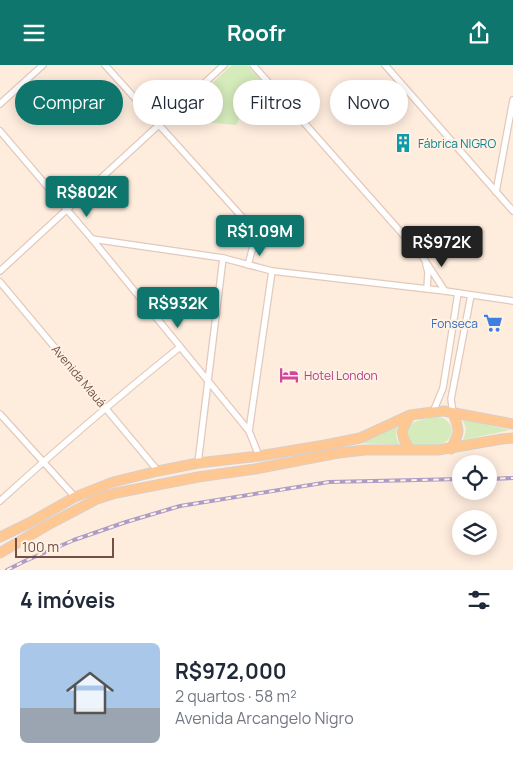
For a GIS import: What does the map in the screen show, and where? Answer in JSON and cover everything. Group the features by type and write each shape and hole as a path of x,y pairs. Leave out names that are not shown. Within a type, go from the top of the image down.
{"main road":[{"path":"0,537 75,497 113,482 198,463 259,456 360,438 410,415 444,411 513,424"},
{"path":"451,449 458,435 458,425 453,413"},
{"path":"410,415 402,433 403,440 410,449"},
{"path":"0,553 97,499 116,493 338,453 365,450 451,449 513,438"}],"street":[{"path":"0,104 43,65"},
{"path":"105,65 133,96"},
{"path":"208,80 224,65"},
{"path":"253,65 422,256 445,291"},
{"path":"385,65 513,211"},
{"path":"496,192 513,100"},
{"path":"0,271 159,125 251,227 255,239 248,265"},
{"path":"0,131 92,239 249,431 259,456"},
{"path":"92,239 223,258 272,271 445,291 513,301"},
{"path":"422,256 428,272 427,289"},
{"path":"198,463 223,258"},
{"path":"249,431 272,271"},
{"name":"Avenida Mauá","path":"0,282 158,471"},
{"path":"433,412 443,388 458,293"},
{"path":"453,413 451,399 471,295"},
{"path":"0,501 44,461 180,347"},
{"path":"450,348 460,350"},
{"path":"1,417 44,461 75,497"}],"green space":[{"path":"232,65 247,65 261,80 233,80 233,125 223,124 223,80 216,80"},
{"path":"191,298 210,300 208,313 189,310"},
{"path":"435,417 444,419 450,424 452,432 448,440 440,444 422,446 416,445 409,440 407,429 410,425 419,420"},
{"path":"462,419 510,430 463,440 466,429"},
{"path":"397,427 396,437 400,445 356,443"}],"railway":[{"path":"497,479 513,478"},
{"path":"7,570 74,540 180,506 329,482 452,479"}],"place":[{"name":"Fábrica NIGRO","path":"403,143"},
{"name":"Fonseca","path":"493,323"},
{"name":"Hotel London","path":"289,375"}]}
